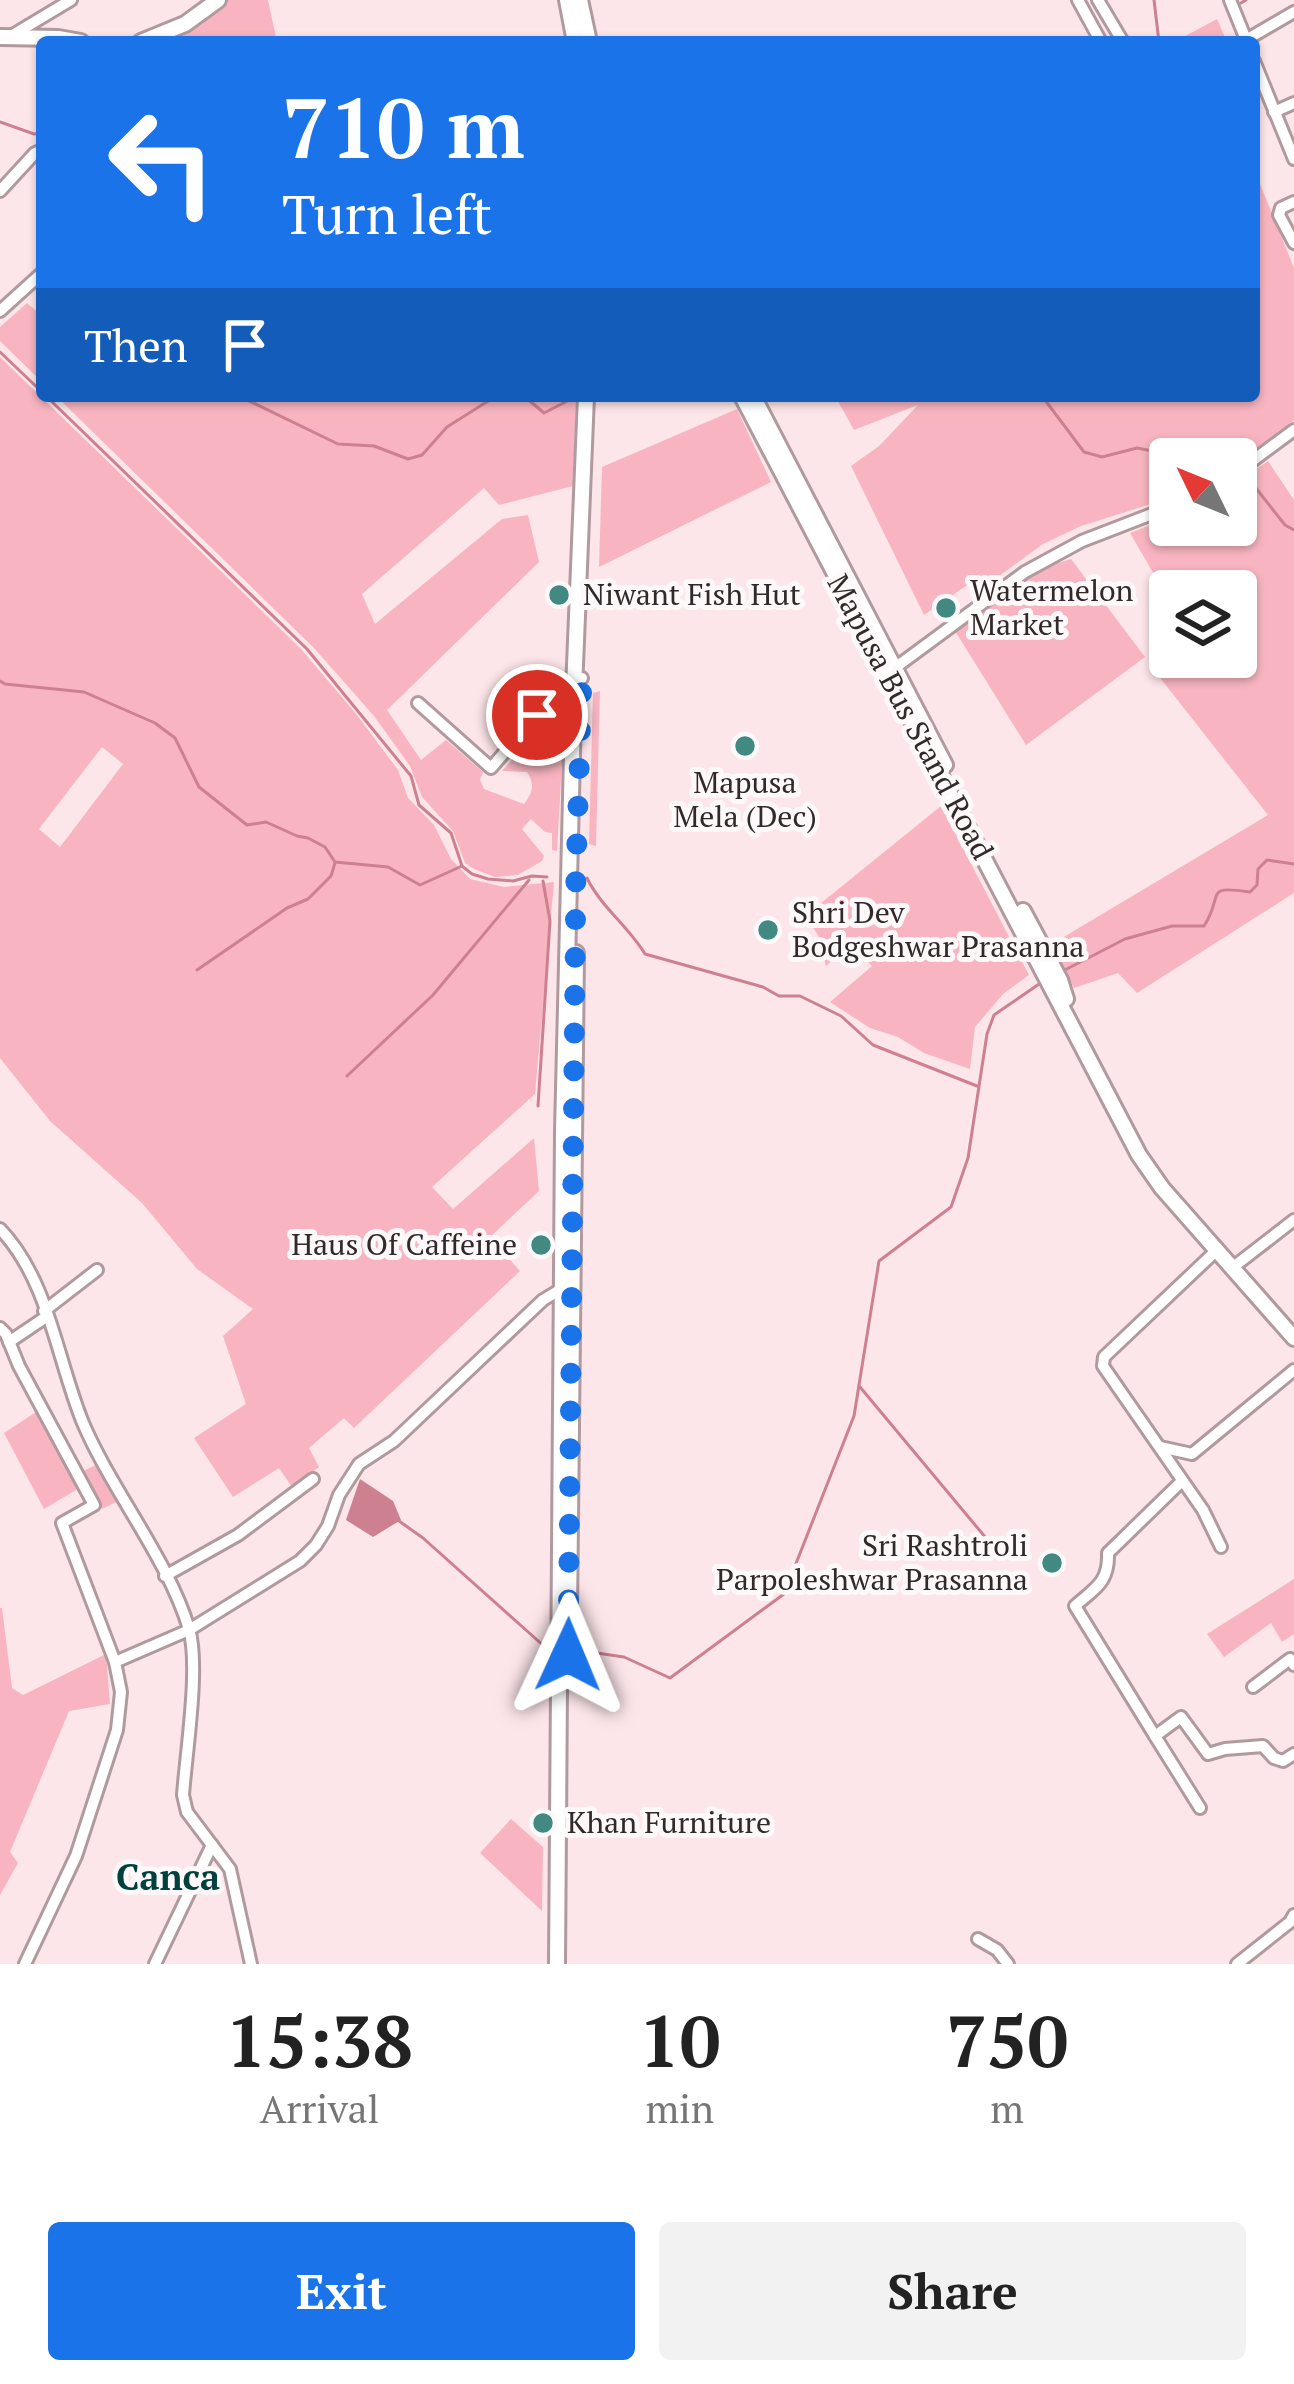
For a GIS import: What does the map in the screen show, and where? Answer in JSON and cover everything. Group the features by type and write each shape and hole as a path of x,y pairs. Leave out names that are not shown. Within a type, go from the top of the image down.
{"main road":[{"path":"166,36 202,0"},
{"path":"166,36 218,0"},
{"path":"567,0 574,36"},
{"path":"580,0 588,36"},
{"path":"6,37 36,39"},
{"path":"557,1964 578,678 590,402"},
{"name":"Mapusa Bus Stand Road","path":"745,402 890,672"},
{"name":"Mapusa Bus Stand Road","path":"756,402 1139,1155 1162,1188 1294,1338"},
{"path":"566,1964 567,1288"}],"street":[{"path":"1078,0 1098,36"},
{"path":"1098,0 1119,36"},
{"path":"1230,0 1244,36"},
{"path":"6,37 68,1"},
{"path":"1254,36 1294,12"},
{"path":"1260,76 1294,159"},
{"path":"1274,112 1294,103"},
{"path":"0,191 36,153"},
{"path":"1294,202 1281,208 1280,215 1294,243"},
{"path":"0,311 36,278"},
{"path":"1257,458 1294,430"},
{"path":"890,672 1024,572 1082,541 1149,515"},
{"path":"418,703 491,768 565,682 578,678"},
{"path":"1232,1268 1294,1220"},
{"path":"0,1229 30,1273 83,1424 189,1630 193,1657 182,1795 187,1812 230,1869 251,1964"},
{"path":"1218,1250 1104,1358 1103,1366 1203,1510 1221,1546"},
{"path":"9,1342 98,1270"},
{"path":"115,1662 189,1630 300,1561 328,1526 339,1495 359,1465 394,1441 543,1300 567,1288"},
{"path":"0,1328 94,1504 62,1523 115,1662 121,1692 117,1730 76,1856 25,1964"},
{"path":"1160,1447 1192,1454 1294,1370"},
{"path":"165,1576 238,1535 313,1478"},
{"path":"1182,1481 1108,1553 1103,1581 1075,1606 1200,1808"},
{"path":"1253,1687 1290,1659 1294,1665"},
{"path":"1155,1736 1180,1717 1208,1754 1263,1746 1274,1759 1283,1761 1294,1754"},
{"path":"155,1964 212,1845"},
{"path":"1237,1964 1294,1915"},
{"path":"978,1939 997,1950 1008,1964"}],"shaded area":[{"path":"227,0 268,0 276,36 183,36"},
{"path":"1217,19 1224,36 1185,36"},
{"path":"1260,184 1294,268 1294,420 1257,448 1257,438 1149,438 1149,505 1081,526 1043,544 977,592 970,583 924,615 851,466 879,446 918,405 854,430 838,402 1260,402"},
{"path":"27,303 36,311 36,376 0,341 0,327"},
{"path":"0,357 36,392 36,402 46,402 301,649 398,770 408,798 434,825 451,859 470,879 504,887 554,882 535,1094 432,1187 453,1209 534,1138 539,1191 490,1237 520,1271 354,1428 344,1418 309,1448 319,1467 292,1487 279,1468 233,1497 194,1438 246,1404 223,1336 253,1309 197,1269 142,1203 50,1121 0,1058","holes":["102,747 123,764 60,847 39,829"]},
{"path":"62,402 576,402 573,486 499,505 484,488 362,594 375,624 502,519 528,515 539,562 387,710 421,760 446,740 483,772 484,789 524,804 532,788 527,772 502,771 542,726 564,727 557,851 552,850 552,833 531,819 522,829 544,856 542,861 518,875 495,877 465,863 453,831 422,797 410,766 374,716 314,648"},
{"path":"737,409 771,482 599,567 602,467"},
{"path":"1268,461 1294,500 1294,893 1137,993 1118,973 1074,988 1052,944 1268,815 1160,678 1257,678 1257,570 1151,570 1130,533 1149,525 1149,546 1257,546 1257,469"},
{"path":"1071,559 1145,657 1026,745 955,631 1039,569"},
{"path":"600,691 596,846 589,844 593,693"},
{"path":"941,806 1029,975 1003,994 975,1027 970,1069 870,1028 830,1002 872,966 850,943 826,966 818,935 805,916"},
{"path":"36,1412 81,1487 44,1509 4,1433"},
{"path":"98,1464 118,1501 102,1509 81,1472"},
{"path":"360,1479 393,1501 401,1520 373,1537 346,1520"},
{"path":"1294,1579 1294,1634 1282,1642 1271,1623 1224,1657 1207,1634"},
{"path":"0,1608 12,1688 23,1695 106,1654 110,1704 69,1711 10,1852 18,1863 0,1895"},
{"path":"511,1819 543,1847 542,1911 480,1853"}],"waterway":[{"path":"1154,0 1158,36"},
{"path":"1241,3 1246,0"},
{"path":"0,122 36,134"},
{"path":"0,352 36,386"},
{"path":"52,402 307,649 411,776 419,805 451,833 462,866 488,879 547,877"},
{"path":"251,402 338,444 374,446 408,459 422,455 447,427 487,402"},
{"path":"531,402 544,413 565,402"},
{"path":"1046,402 1084,452 1102,457 1137,448 1149,450"},
{"path":"1257,489 1294,530"},
{"path":"0,681 84,692 155,723 175,738 199,787 247,825 266,822 308,838 325,847 335,862 388,867 420,885 462,866"},
{"path":"1061,972 1125,939 1172,926 1204,926 1220,891 1250,892 1257,885 1258,869 1267,860 1294,864"},
{"path":"197,970 287,908 308,899 331,876 335,863"},
{"path":"587,878 645,954 763,987 779,996 800,996 841,1016 873,1045 977,1086"},
{"path":"347,1076 433,995 529,880"},
{"path":"538,1106 550,921 543,881"},
{"path":"583,1651 624,1657 670,1678 784,1594 854,1416 879,1261 951,1207 968,1158 994,1015 1042,982"},
{"path":"860,1387 1001,1556"},
{"path":"399,1521 545,1647"}],"place":[{"name":"Niwant Fish Hut","path":"559,595"},
{"name":"Watermelon Market","path":"946,608"},
{"name":"Mapusa Mela (Dec)","path":"745,746"},
{"name":"Shri Dev Bodgeshwar Prasanna","path":"768,930"},
{"name":"Haus Of Caffeine","path":"541,1245"},
{"name":"Sri Rashtroli Parpoleshwar Prasanna","path":"1052,1563"},
{"name":"Khan Furniture","path":"543,1823"}],"district":[{"name":"Canca","path":"168,1877"}],"route":[{"path":"537,715 565,682 582,678 568,1655"}]}
